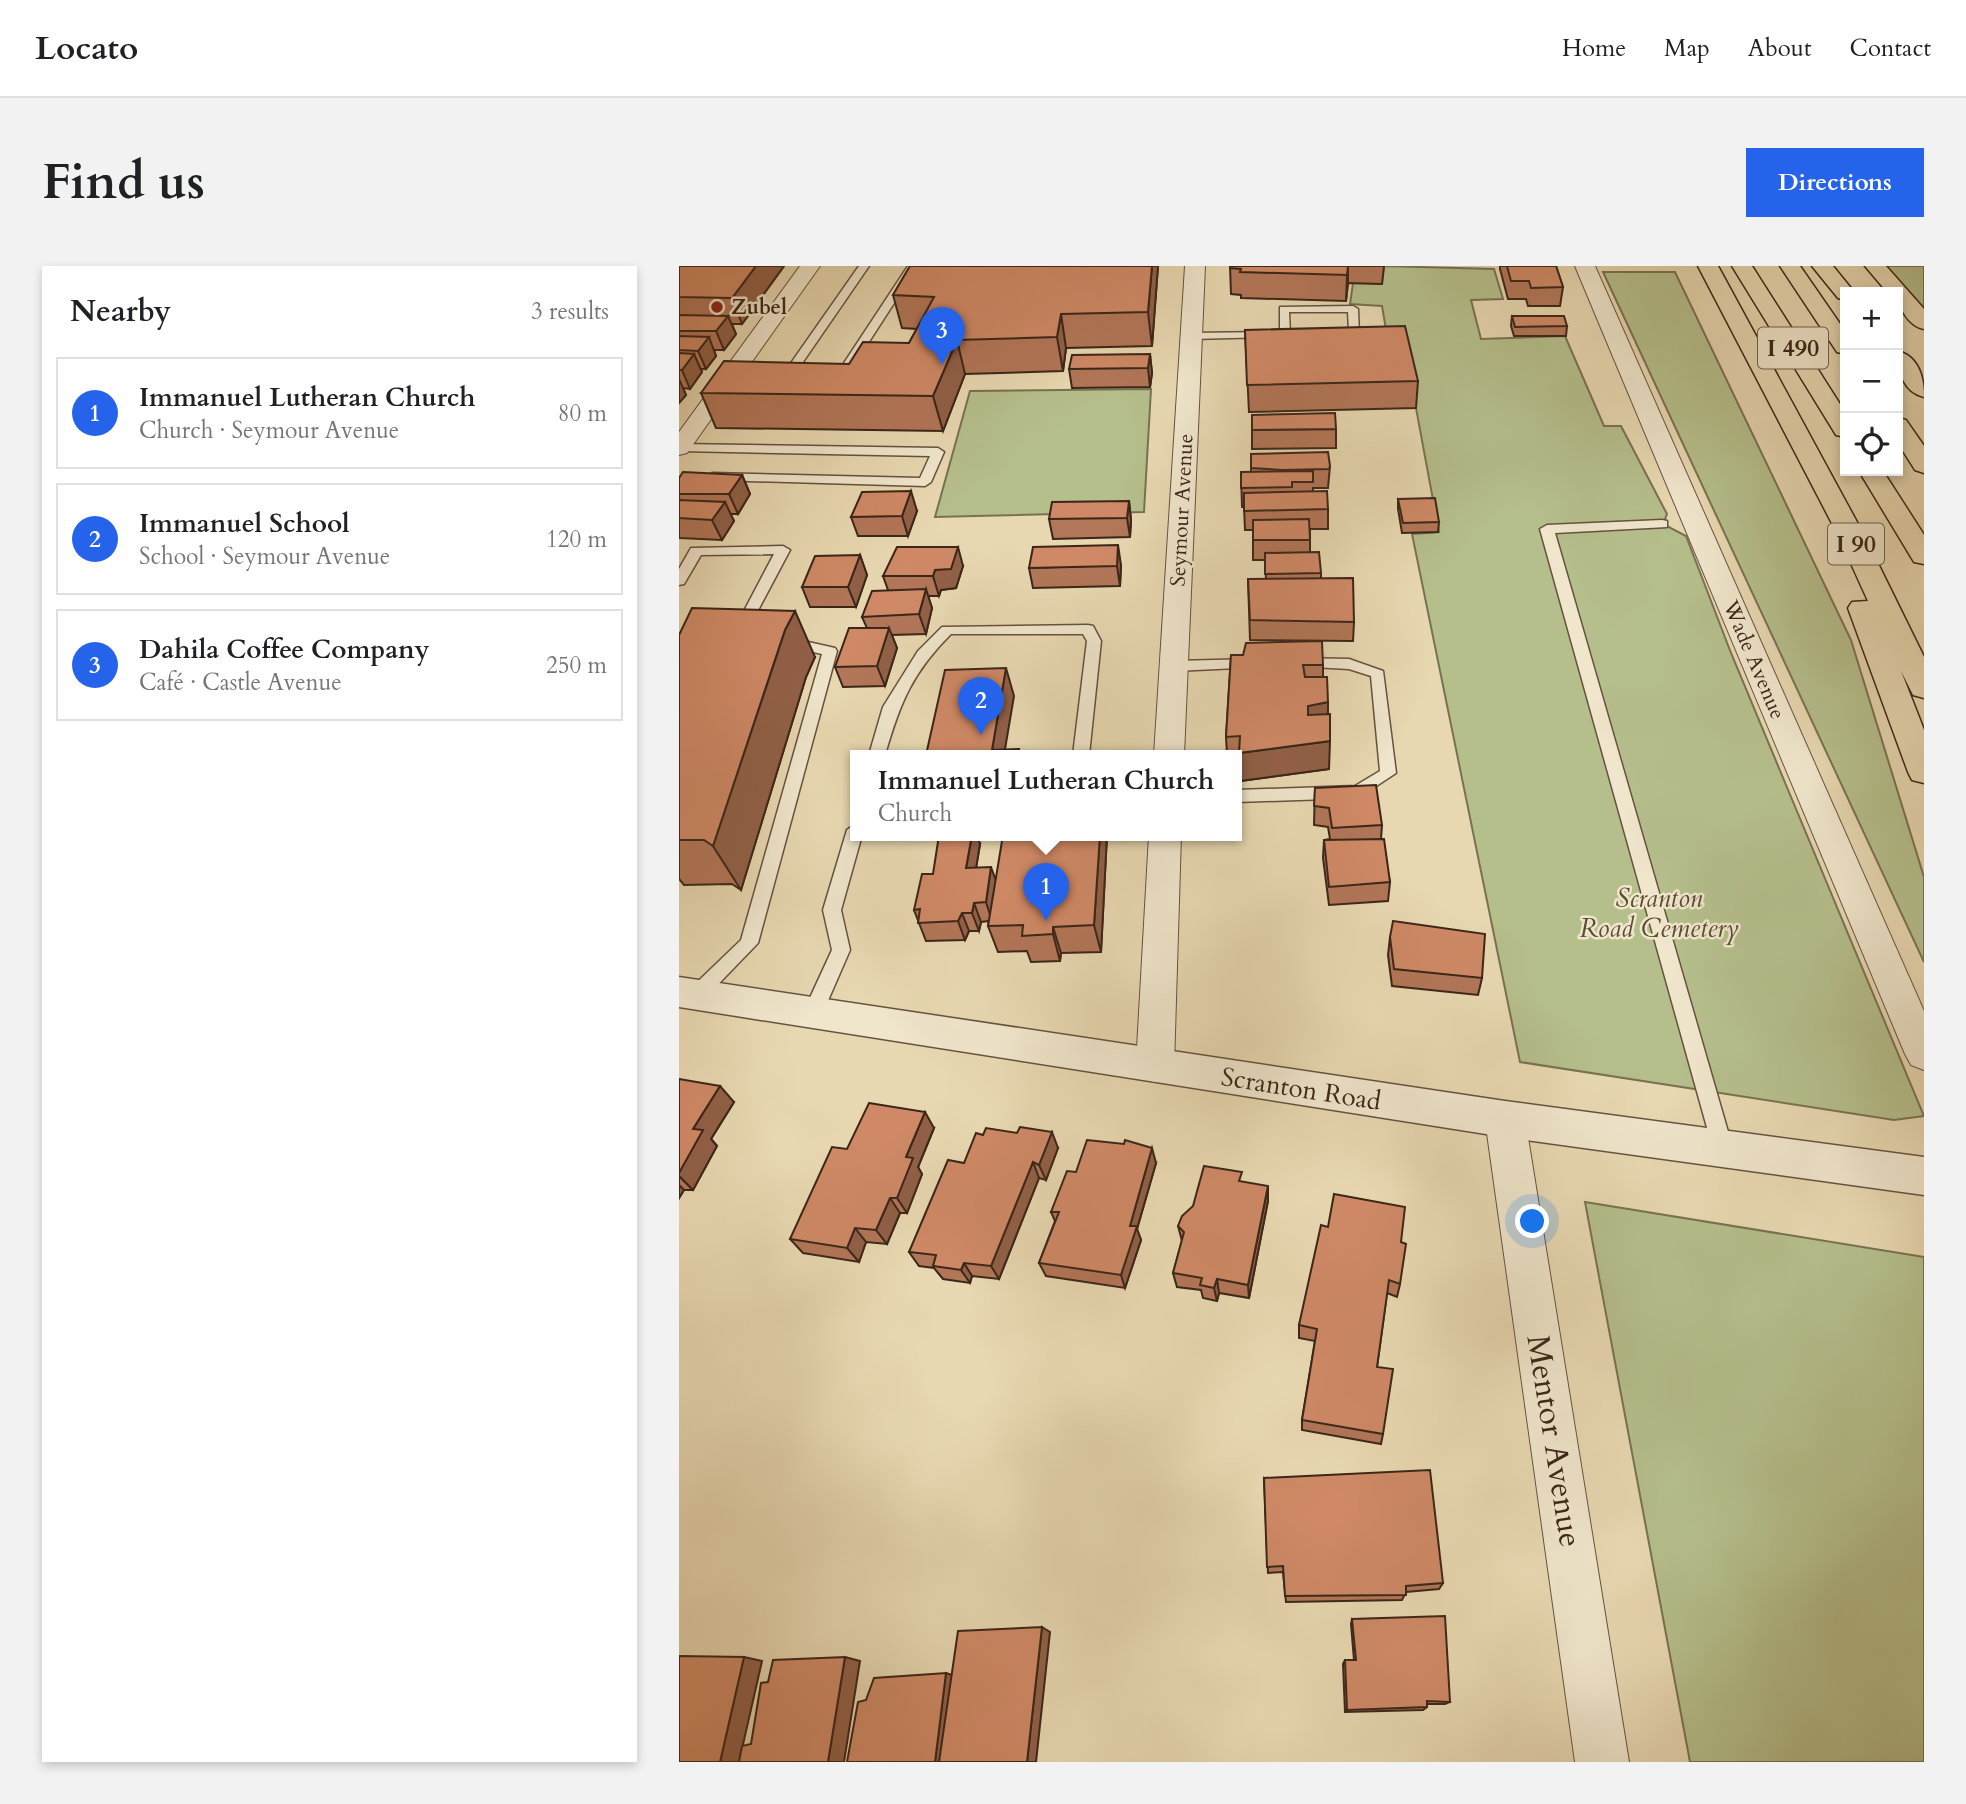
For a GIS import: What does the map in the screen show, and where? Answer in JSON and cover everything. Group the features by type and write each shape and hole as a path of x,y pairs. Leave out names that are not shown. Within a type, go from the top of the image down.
{"highway":[{"name":"I 90","path":"1708,266 1851,535 1924,688"},
{"name":"I 490","path":"1742,266 1840,421"},
{"name":"I 490","path":"1790,266 1840,340"},
{"path":"1822,266 1840,289"},
{"path":"1875,266 1894,287"},
{"path":"1903,298 1924,323"},
{"path":"1903,364 1924,390"},
{"path":"1782,404 1924,772"},
{"path":"1903,433 1924,465"},
{"path":"1874,476 1924,556"}],"street":[{"path":"680,447 744,372 810,266"},
{"name":"Seymour Avenue","path":"1169,750 1195,266"},
{"name":"Wade Avenue","path":"1585,266 1924,1054"},
{"path":"1155,1066 1165,841"},
{"name":"Scranton Road","path":"687,993 1505,1119 1924,1176"},
{"name":"Mentor Avenue","path":"1505,1119 1602,1762"}],"lane":[{"path":"790,373 864,266"},
{"path":"844,369 913,266"},
{"path":"1191,336 1291,335 1284,310 1353,309 1355,334 1320,334"},
{"path":"680,447 937,452 925,482 696,476"},
{"path":"1662,524 1547,529 1723,1149"},
{"path":"679,581 696,551 783,550 747,634 830,651 749,943 687,993"},
{"path":"878,750 891,707 923,654 947,630 1088,629 1094,641 1082,750"},
{"path":"1175,666 1328,662 1364,666 1378,674 1388,773 1358,792 1242,796"},
{"path":"813,1013 841,950 832,910 852,841"}],"green space":[{"name":"Scranton Road Cemetery","path":"1384,266 1494,269 1503,299 1471,300 1481,339 1565,336 1604,426 1621,426 1667,514 1663,524 1686,536 1731,653 1924,1116 1894,1120 1520,1062 1412,534 1439,532 1416,408 1388,341 1382,306 1350,304 1353,283 1382,284"},
{"path":"1875,266 1924,266 1924,323 1903,299 1903,287 1893,287"},
{"path":"1603,272 1675,272 1851,640 1924,877 1924,962"},
{"path":"1151,389 1144,512 935,517 970,391"},
{"path":"1585,1202 1924,1257 1924,1762 1690,1762"}],"building":[{"path":"679,266 756,266 732,298 679,297"},
{"path":"910,266 1152,266 1148,312 1061,314 1057,337 957,340 933,396 701,393 724,361 849,364 863,342 909,343 934,297 893,295"},
{"path":"1230,266 1348,266 1347,275 1240,272 1241,269"},
{"path":"1507,266 1556,266 1563,287 1531,288 1529,281 1511,281"},
{"path":"679,315 728,316 716,331 679,331"},
{"path":"1512,316 1564,316 1567,326 1515,327"},
{"path":"1405,326 1418,381 1247,385 1245,330"},
{"path":"679,336 709,337 698,351 679,350"},
{"path":"679,353 694,354 682,370 679,370"},
{"path":"1150,354 1148,368 1069,369 1072,355"},
{"path":"1335,413 1336,429 1252,430 1252,415"},
{"path":"1328,452 1329,469 1251,468 1251,454"},
{"path":"1313,471 1313,482 1292,482 1292,487 1241,488 1241,472"},
{"path":"683,472 742,475 729,494 679,494 679,478"},
{"path":"911,491 902,516 851,517 862,492"},
{"path":"1327,491 1328,509 1244,511 1244,493"},
{"path":"1435,498 1439,522 1403,523 1398,499"},
{"path":"679,500 725,502 712,520 679,518"},
{"path":"1129,501 1127,518 1049,519 1052,502"},
{"path":"1309,519 1310,540 1253,540 1253,520"},
{"path":"1118,545 1117,566 1029,568 1033,547"},
{"path":"897,547 958,547 951,569 935,570 933,576 883,576"},
{"path":"1319,552 1321,573 1265,574 1265,553"},
{"path":"860,555 848,587 802,587 815,556"},
{"path":"1353,578 1354,622 1250,620 1248,579"},
{"path":"926,589 919,614 862,617 872,591"},
{"path":"692,608 795,611 785,630 713,846 704,840 679,840 679,635"},
{"path":"849,628 889,628 877,666 835,667"},
{"path":"1322,641 1323,665 1303,665 1305,677 1327,677 1328,702 1308,706 1308,715 1330,714 1330,741 1242,753 1239,750 1240,736 1226,737 1231,655 1243,655 1246,643"},
{"path":"1006,668 992,750 927,750 945,670"},
{"path":"1376,785 1382,825 1332,828 1329,808 1314,806 1315,788"},
{"path":"1384,839 1390,882 1329,887 1324,840"},
{"path":"938,841 971,841 966,868 991,867 986,902 974,903 972,913 962,913 958,921 918,923 920,909 914,910 922,874 933,874"},
{"path":"1002,841 1100,841 1094,925 1053,927 1053,934 1022,936 1023,925 988,926"},
{"path":"1393,921 1485,934 1482,978 1394,969 1390,937"},
{"path":"679,1079 720,1086 693,1129 703,1130 679,1173"},
{"path":"869,1103 925,1112 906,1157 913,1158 897,1198 890,1198 876,1230 855,1228 847,1248 790,1239 832,1147 847,1149"},
{"path":"1020,1127 1052,1132 1039,1165 1033,1162 991,1266 964,1263 961,1270 933,1266 936,1255 909,1252 948,1160 964,1163 976,1133 983,1135 986,1128 1017,1133"},
{"path":"1087,1140 1124,1144 1125,1140 1152,1148 1130,1226 1137,1226 1121,1275 1039,1263 1059,1212 1051,1212 1067,1171 1076,1172"},
{"path":"1204,1166 1242,1172 1239,1181 1268,1186 1248,1285 1217,1279 1214,1288 1200,1285 1202,1278 1173,1273 1184,1232 1178,1226 1182,1216 1193,1206"},
{"path":"1334,1194 1405,1207 1401,1242 1406,1244 1400,1284 1389,1280 1377,1367 1393,1369 1383,1434 1302,1420 1317,1329 1299,1325 1321,1225 1328,1227"},
{"path":"1430,1470 1443,1583 1406,1586 1406,1595 1285,1596 1283,1566 1267,1567 1264,1478"},
{"path":"1445,1616 1450,1702 1427,1701 1427,1707 1347,1710 1345,1660 1356,1660 1352,1619"},
{"path":"1042,1627 1027,1762 939,1762 958,1631"},
{"path":"679,1656 744,1657 720,1762 679,1762"},
{"path":"845,1657 828,1762 739,1762 742,1746 751,1744 761,1683 768,1682 773,1660"},
{"path":"946,1673 935,1762 847,1762 858,1702 866,1700 874,1678"}],"place":[{"name":"Zubel","path":"717,307"},
{"name":"Dahila Coffee Company","path":"942,365"},
{"name":"Immanuel School","path":"981,735"},
{"name":"Immanuel Lutheran Church","path":"1046,921"}]}
